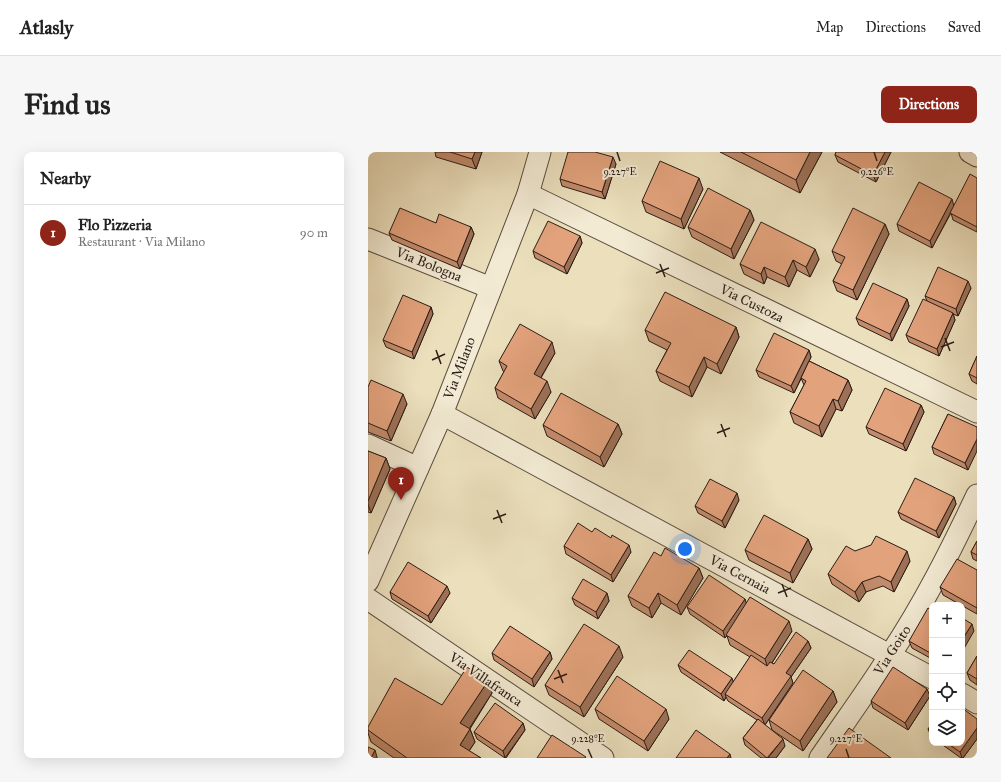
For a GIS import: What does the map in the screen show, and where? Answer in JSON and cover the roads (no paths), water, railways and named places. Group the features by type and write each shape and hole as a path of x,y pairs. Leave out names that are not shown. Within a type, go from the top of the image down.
{"street":[{"name":"Via Milano","path":"368,581 442,414 528,194 540,152"},
{"path":"970,152 977,156"},
{"name":"Via Custoza","path":"528,194 977,412"},
{"name":"Via Bologna","path":"368,239 491,288"},
{"name":"Via Cernaia","path":"442,414 929,676"},
{"path":"368,445 418,468"},
{"name":"Via Goito","path":"820,758 891,655 951,550 977,495"},
{"name":"Via Villafranca","path":"368,599 603,758"},
{"path":"965,696 977,703"}],"place":[{"name":"Flo Pizzeria","path":"401,500"}]}
